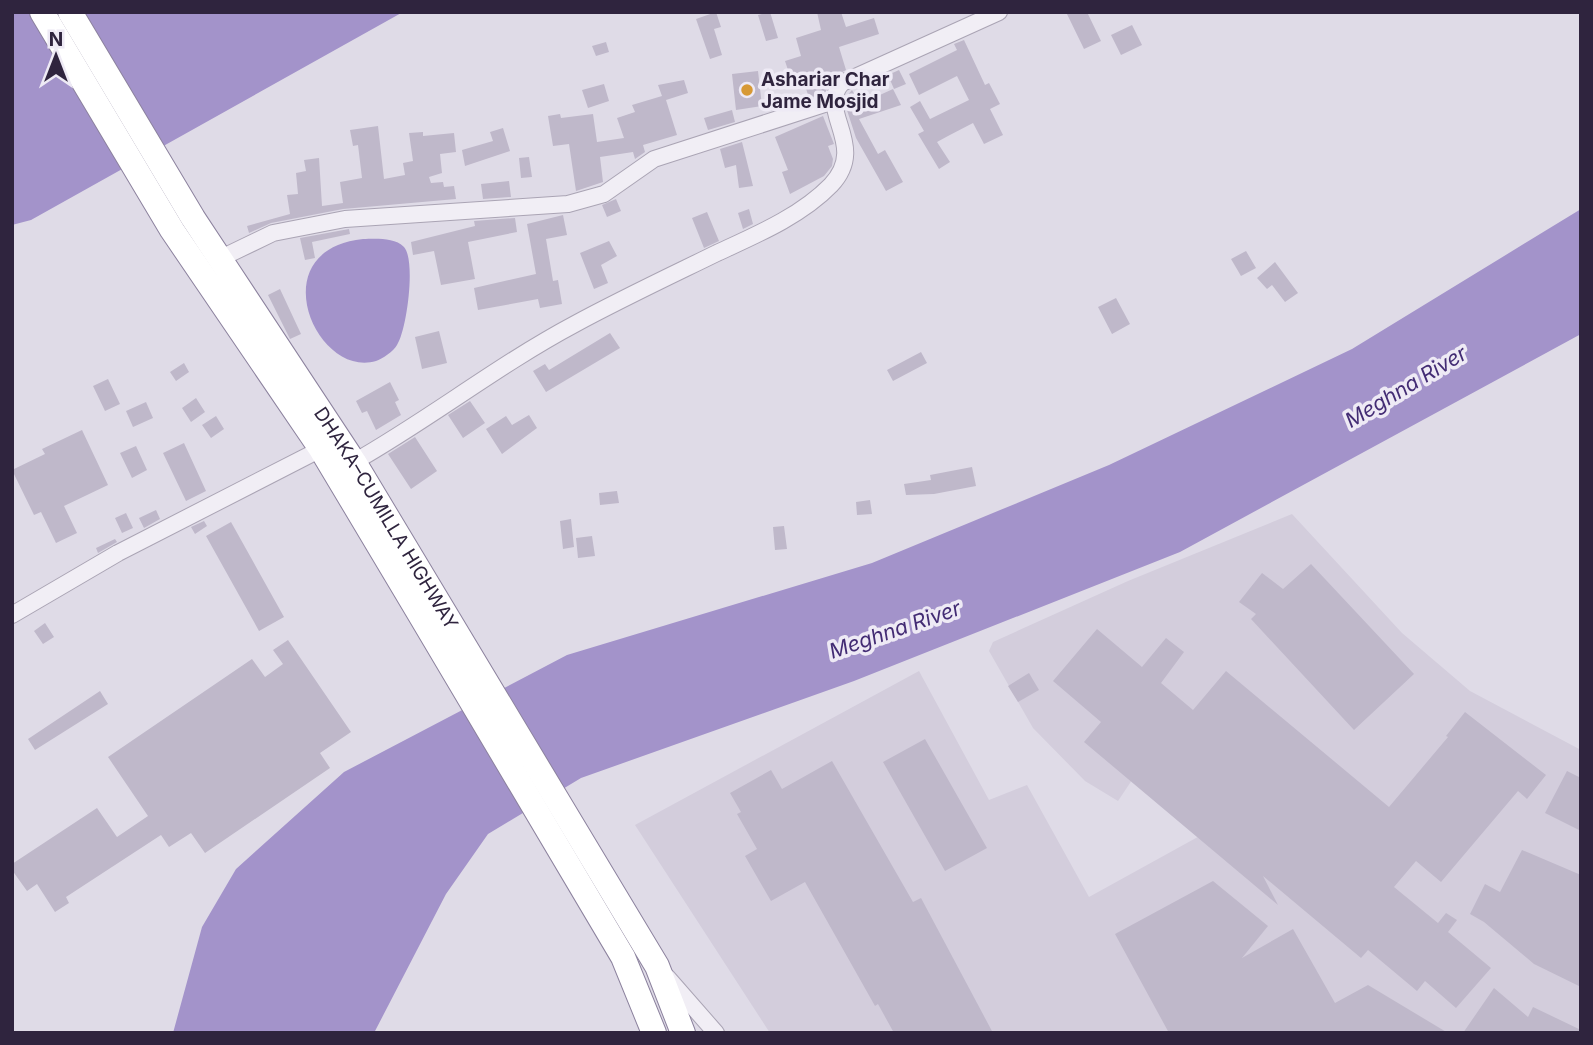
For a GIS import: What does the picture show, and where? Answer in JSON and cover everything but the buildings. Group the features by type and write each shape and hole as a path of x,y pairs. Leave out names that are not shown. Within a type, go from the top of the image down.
{"highway":[{"name":"DHAKA–CUMILLA HIGHWAY","path":"42,12 182,224 321,449 429,609 640,938 657,966 683,1033"},
{"name":"DHAKA–CUMILLA HIGHWAY","path":"70,12 182,224 219,259 354,462 429,609 623,957 654,1033"}],"street":[{"path":"354,462 391,442 499,367 575,324 746,239 816,200 842,173 847,155 834,101 837,89 842,83 999,12"},
{"path":"219,259 273,233 345,219 568,204 604,194 654,159 834,101"},
{"path":"12,615 118,553 321,449"},
{"path":"657,966 716,1033"},
{"path":"643,1004 645,1033"}],"shaded area":[{"path":"1292,514 1402,633 1470,691 1581,750 1581,1033 770,1033 635,825 919,671 989,800 1027,785 1089,897 1205,833 1132,780 1118,801 1085,781 1033,728 989,651 993,642 1128,581"}],"water":[{"path":"12,12 403,12 31,220 12,225"},
{"name":"Meghna River","path":"1581,209 1581,334 1180,552 854,681 581,778 488,834 446,894 374,1033 173,1033 202,927 236,869 344,772 567,655 872,563 1109,465 1352,349"},
{"path":"363,239 390,240 404,247 408,254 409,295 401,337 388,354 376,361 354,361 334,351 318,333 308,311 306,287 313,265 332,248"}],"place":[{"name":"Ashariar Char Jame Mosjid","path":"747,90"}]}
